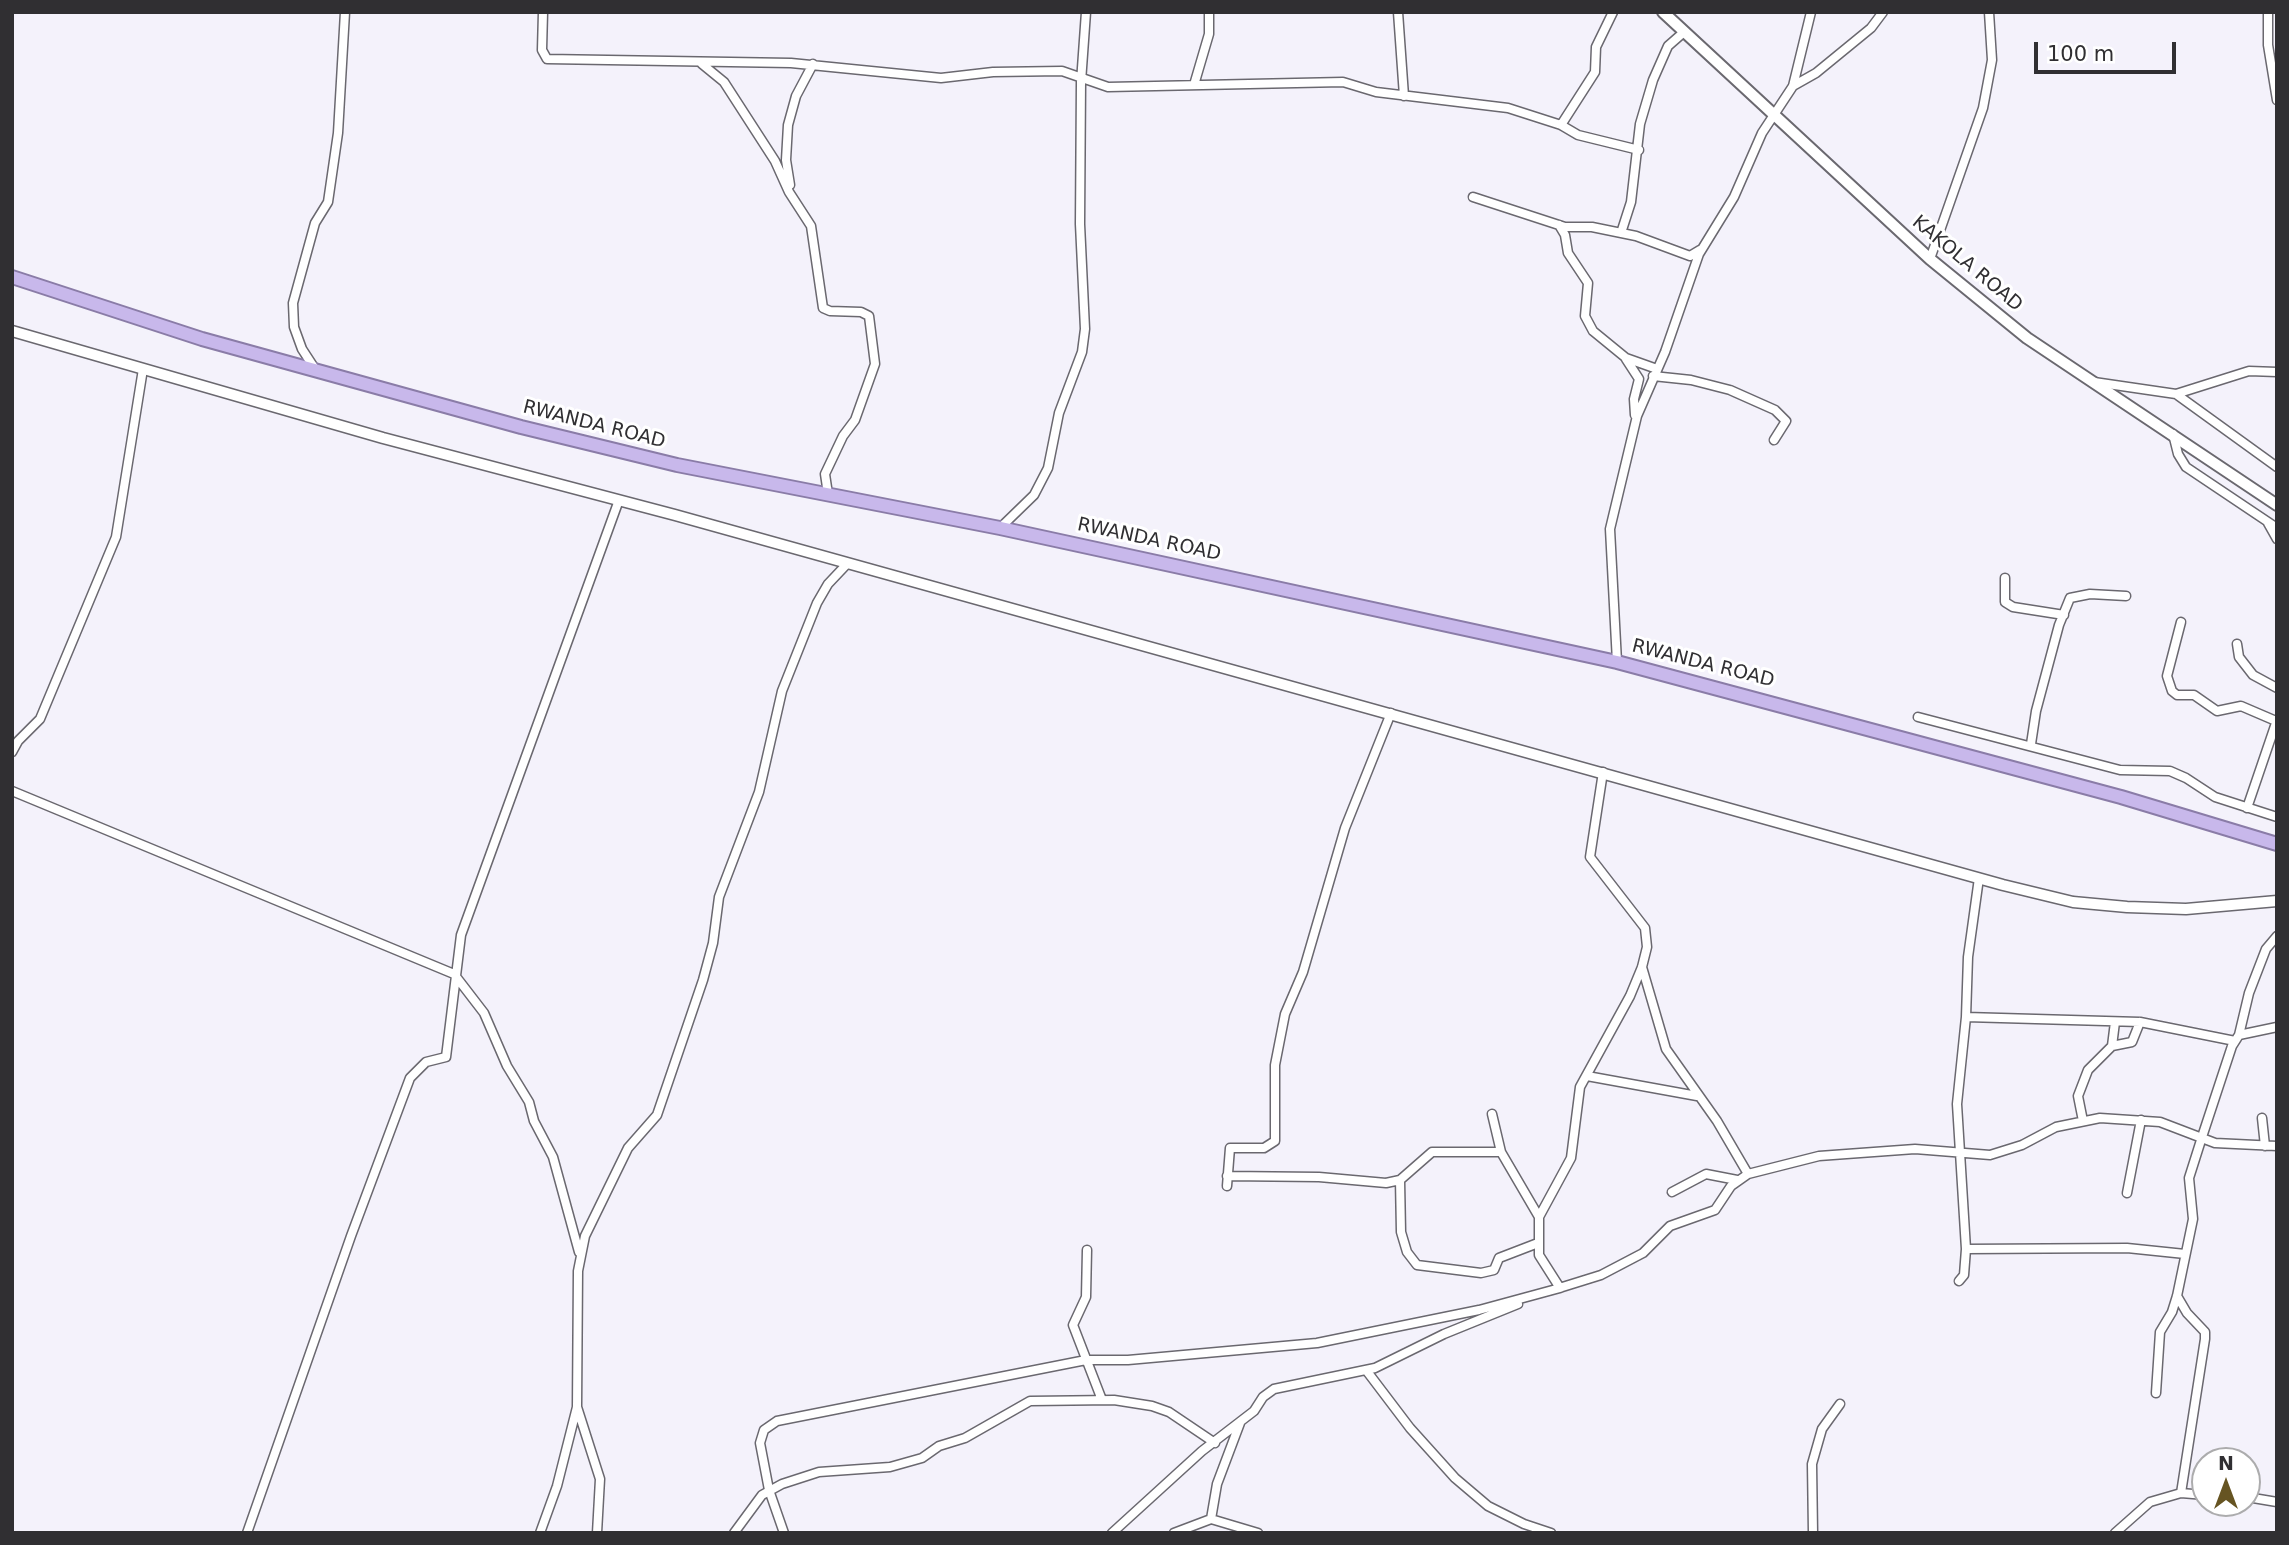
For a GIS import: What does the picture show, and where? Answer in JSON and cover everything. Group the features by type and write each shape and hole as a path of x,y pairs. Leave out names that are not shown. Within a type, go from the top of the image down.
{"highway":[{"name":"RWANDA ROAD","path":"12,277 202,339 611,449 1000,528 1617,662 2108,793 2277,844"}],"main road":[{"name":"KAKOLA ROAD","path":"1663,12 1930,258 2027,338 2277,505"}],"street":[{"path":"315,369 302,349 294,327 293,303 315,223 328,202 338,133 345,12"},
{"path":"543,12 542,50 547,59 813,64 941,78 993,72 1054,71 1082,76 1108,87 1343,82 1360,89 1404,96 1496,105 1561,125 1578,135 1639,150"},
{"path":"1000,528 1034,495 1048,468 1059,413 1082,352 1085,328 1080,225 1082,76 1086,12"},
{"path":"1194,85 1209,34 1209,12"},
{"path":"1398,12 1404,96"},
{"path":"1561,125 1595,72 1597,47 1612,12"},
{"path":"1617,662 1610,529 1636,420 1703,247 1734,197 1762,133 1793,86 1811,12"},
{"path":"1793,86 1816,73 1871,28 1883,12"},
{"path":"1930,258 1983,108 1992,60 1989,12"},
{"path":"2268,12 2268,45 2277,100"},
{"path":"1621,233 1631,202 1640,124 1668,46 1684,32"},
{"path":"702,64 724,82 775,161 791,195 803,210 815,238 822,306 830,311 868,314 875,360 855,420 843,436 825,474 828,494"},
{"path":"791,195 786,160 788,125 796,96 813,64"},
{"path":"1473,197 1559,225 1636,236 1690,256 1703,247"},
{"path":"1559,225 1565,235 1567,253 1588,283 1585,300 1587,321 1593,331 1622,354 1655,372 1730,390 1775,410 1786,421 1774,440"},
{"path":"12,331 846,565 2073,902 2186,909 2277,901"},
{"path":"1622,354 1639,379 1634,400 1636,420"},
{"path":"12,752 18,741 40,719 116,537 143,369"},
{"path":"2176,394 2249,371 2277,373"},
{"path":"2094,382 2143,387 2176,394 2277,467"},
{"path":"2173,434 2178,454 2186,467 2277,528"},
{"path":"247,1533 351,1236 410,1079 426,1062 446,1057 454,974 461,935 619,500"},
{"path":"2267,522 2277,539"},
{"path":"540,1533 557,1486 577,1407 580,1255 590,1223 628,1148 652,1124 657,1115 703,980 713,943 719,897 759,792 782,691 817,603 828,584 846,565"},
{"path":"2005,578 2004,596 2008,604 2021,609 2064,615"},
{"path":"2031,744 2036,711 2064,615 2073,597 2126,596"},
{"path":"2181,622 2167,676 2172,691 2176,695 2194,695 2217,711 2241,706 2276,723 2247,808"},
{"path":"2237,644 2239,657 2253,675 2277,688"},
{"path":"1227,1186 1230,1148 1264,1148 1275,1141 1275,1065 1284,1014 1303,972 1345,828 1391,713"},
{"path":"1918,717 2031,744 2120,770 2160,770 2180,774 2216,797 2277,817"},
{"path":"1557,1289 1542,1263 1538,1242 1539,1217 1571,1158 1578,1095 1642,967 1647,947 1645,928 1590,858 1603,772"},
{"path":"12,791 454,974 484,1013 507,1066 529,1102 534,1121 553,1157 580,1255"},
{"path":"1959,1281 1964,1275 1966,1249 1957,1104 1966,1017 1968,957 1979,878"},
{"path":"2156,1393 2160,1332 2177,1296 2193,1219 2189,1178 2237,1038 2249,993 2266,949 2277,936"},
{"path":"1642,967 1666,1049 1748,1174"},
{"path":"1966,1017 2085,1018 2140,1022 2237,1038 2277,1027"},
{"path":"2112,1046 2115,1022"},
{"path":"2083,1122 2078,1096 2092,1063 2112,1046 2132,1042 2140,1022"},
{"path":"1587,1076 1697,1096"},
{"path":"1492,1114 1500,1152 1539,1217"},
{"path":"784,1533 769,1490 760,1443 765,1430 777,1421 1086,1360 1128,1360 1317,1343 1479,1310 1588,1281 1633,1259 1670,1226 1715,1210 1737,1180 1748,1174 1833,1154 1915,1149 1990,1155 2007,1152 2056,1127 2100,1118 2160,1122 2215,1143 2277,1146"},
{"path":"2262,1118 2265,1146"},
{"path":"2127,1193 2141,1120"},
{"path":"1227,1176 1319,1177 1386,1183 1400,1180 1432,1152 1500,1152"},
{"path":"1672,1192 1706,1174 1737,1180"},
{"path":"1400,1180 1401,1233 1407,1252 1417,1265 1481,1273 1494,1270 1499,1258 1538,1242"},
{"path":"1966,1249 2127,1248 2185,1254"},
{"path":"1087,1250 1086,1297 1073,1325 1102,1400"},
{"path":"1112,1533 1254,1411 1263,1396 1280,1387 1366,1370 1398,1359 1444,1334 1557,1289"},
{"path":"2177,1296 2187,1313 2205,1332 2181,1493"},
{"path":"1366,1370 1410,1428 1455,1478 1488,1506 1524,1524 1550,1533"},
{"path":"734,1533 769,1490 819,1472 890,1467 922,1458 939,1446 965,1438 1030,1401 1102,1400 1136,1403 1169,1412 1214,1443"},
{"path":"1813,1533 1812,1464 1822,1429 1840,1405"},
{"path":"577,1407 600,1479 597,1533"},
{"path":"1211,1519 1217,1484 1241,1421"},
{"path":"2115,1533 2150,1502 2181,1493 2191,1494"},
{"path":"1174,1533 1211,1519 1258,1533"}]}
